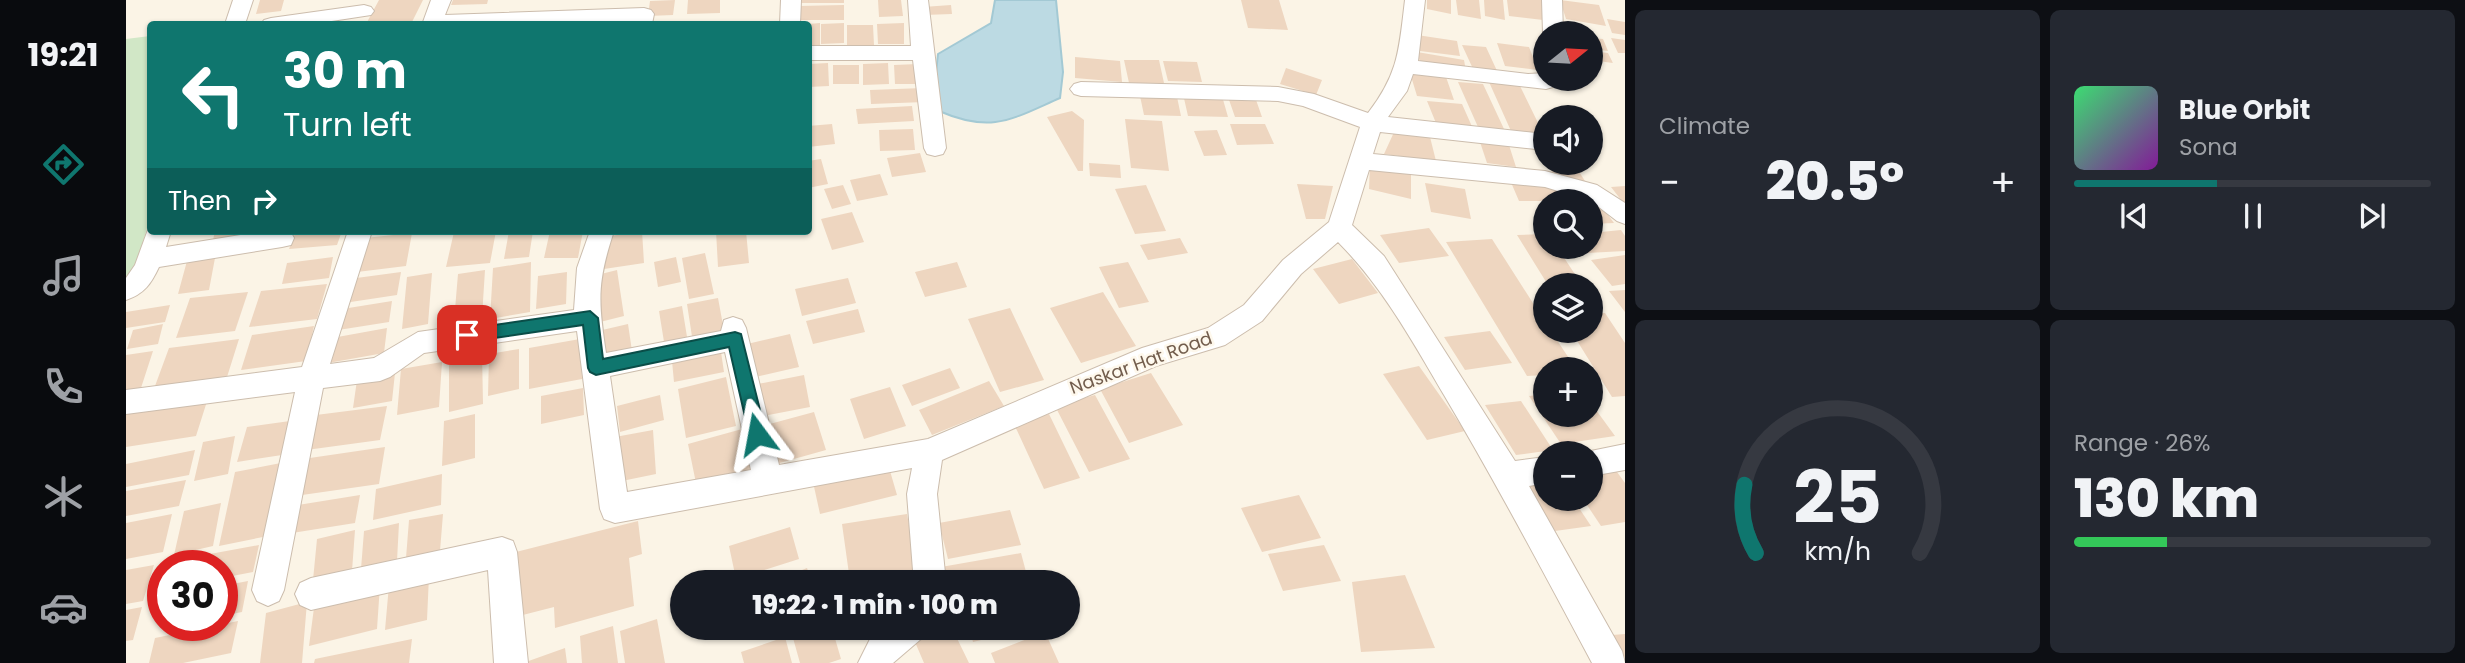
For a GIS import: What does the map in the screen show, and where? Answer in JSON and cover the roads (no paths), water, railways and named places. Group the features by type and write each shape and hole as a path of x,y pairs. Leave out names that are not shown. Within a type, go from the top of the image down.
{"street":[{"path":"235,21 243,0"},
{"path":"434,21 441,0"},
{"path":"790,21 791,0"},
{"path":"918,0 935,148"},
{"path":"1415,0 1406,66 1396,91 1372,123 1339,227 1375,263 1430,347 1508,476 1609,663"},
{"path":"1552,0 1553,21"},
{"path":"292,21 364,11"},
{"path":"538,21 644,14 643,21"},
{"path":"812,53 922,53"},
{"path":"1406,66 1533,81"},
{"path":"1081,89 1278,94 1306,99 1372,123 1533,141"},
{"path":"1361,161 1545,179 1589,191 1625,215"},
{"name":"Naskar Hat Road","path":"596,368 615,509 929,452 1151,356 1216,337 1254,313 1292,267 1339,227"},
{"path":"126,290 137,284 158,235"},
{"path":"268,590 312,377 359,235"},
{"path":"604,235 586,287 596,368 734,333 768,481"},
{"path":"149,259 282,238"},
{"path":"126,402 380,369 418,342 590,318"},
{"path":"929,452 922,494 929,570"},
{"path":"1603,461 1625,457"},
{"path":"1508,476 1533,472"},
{"path":"311,594 502,552 511,663"},
{"path":"875,663 882,651 895,640"}],"water":[{"path":"995,0 1056,0 1063,72 1060,98 1015,117 988,123 957,118 939,111 935,83 938,54 991,23"}]}
